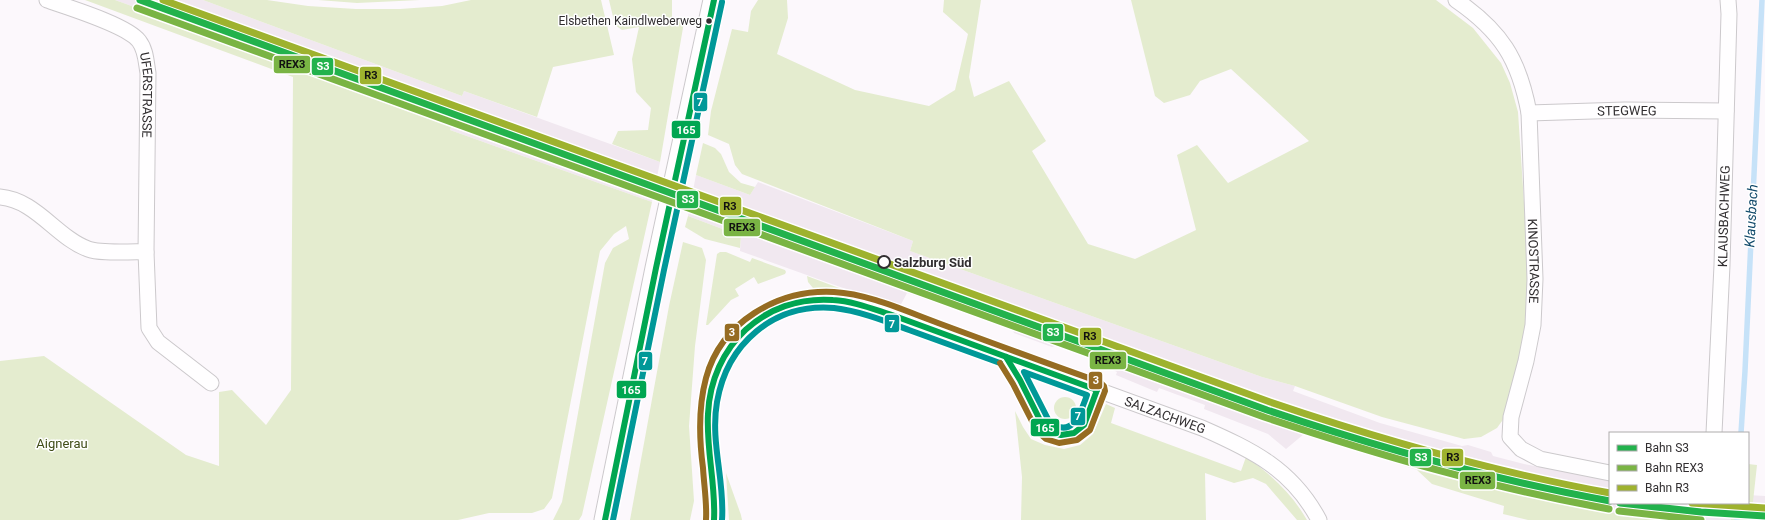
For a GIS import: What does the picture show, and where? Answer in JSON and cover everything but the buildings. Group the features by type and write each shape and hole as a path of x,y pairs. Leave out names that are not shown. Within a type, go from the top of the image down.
{"main road":[{"path":"605,520 656,268 714,0"}],"street":[{"name":"UFERSTRASSE","path":"47,0 121,28 138,40 144,50 148,73 146,252 148,321 151,333 163,347 211,383"},
{"name":"KINOSTRASSE","path":"1456,0 1471,10 1495,32 1507,49 1518,69 1524,87 1529,113 1535,279 1532,325 1526,361 1511,417 1510,437 1521,449 1540,459 1609,473"},
{"name":"KLAUSBACHWEG","path":"1714,432 1722,265 1729,14 1728,0"},
{"name":"STEGWEG","path":"1529,113 1625,110 1726,111"},
{"path":"0,197 11,198 27,205 34,212 76,242 89,249 146,252"},
{"name":"SALZACHWEG","path":"714,520 708,443 709,402 714,377 722,358 734,340 747,327 762,316 797,302 833,300 858,305 892,315 1202,428 1239,444 1259,455 1282,472 1298,489 1319,520"}],"shaded area":[{"path":"115,0 203,0 462,96 464,91 660,162 652,202 450,130 454,119 301,67"},
{"path":"696,175 750,195 758,182 913,241 910,251 1262,377 1295,386 1293,391 1380,423 1462,446 1468,445 1491,452 1493,456 1524,464 1609,479 1609,504 1749,504 1749,495 1765,496 1765,520 1664,520 1596,511 1538,501 1486,489 1417,470 1304,434 1286,449 1268,434 1204,409 1205,405 1159,388 1157,392 1116,375 1117,372 1111,369 1107,363 1057,345 1052,347 1014,333 1012,329 907,293 899,308 740,251 741,236 688,216"}],"green space":[{"name":"Aignerau","path":"85,0 115,0 301,67 454,119 450,130 652,202 582,515 579,520 553,520 562,502 605,263 613,248 629,239 626,226 614,234 600,251 552,498 544,509 532,513 489,513 458,520 0,520 0,361 44,356 186,455 219,466 219,392 232,390 266,425 291,390 293,77"},
{"path":"203,0 267,0 308,6 356,9 400,9 442,6 471,0 601,0 614,55 553,67 537,117 464,91 462,96"},
{"path":"318,0 420,0 357,3"},
{"path":"609,0 672,0 672,17 684,22 660,162 612,144 618,131 648,130 651,108 636,92 632,59 639,27 622,30 615,25"},
{"path":"758,0 787,0 788,18 777,54 855,90 929,106 955,90 968,34 943,12 944,0 981,0 969,77 974,97 1009,81 1046,141 1032,151 1088,244 1135,259 1196,230 1177,155 1197,145 1228,183 1309,141 1231,69 1200,81 1190,95 1164,103 1155,96 1131,0 1436,0 1473,28 1501,63 1510,83 1518,112 1529,278 1527,324 1507,414 1497,428 1481,437 1464,439 1382,417 1295,386 1262,377 910,251 913,241 742,174 735,165 729,144 708,135 711,111 732,29 748,32 751,11"},
{"path":"703,143 715,148 721,154 729,172 741,183 755,187 750,195 696,175"},
{"path":"688,216 741,236 740,248 705,239 685,227"},
{"path":"683,242 702,248 706,260 695,346 689,426 694,501 690,520 630,520 669,306"},
{"path":"720,252 726,252 750,262 752,258 785,270 786,272 785,274 758,284 754,277 735,289 739,296 731,300 708,325 706,325 717,254"},
{"path":"807,276 847,291 813,288 808,282"},
{"path":"1065,397 1073,400 1076,408 1073,416 1065,419 1057,416 1054,408 1057,400"},
{"path":"1106,404 1115,408 1111,423 1241,471 1246,457 1264,470 1288,493 1307,520 1297,520 1266,484 1253,478 1234,483 1205,473 1206,520 1021,520 1022,477 1015,411 1031,439 1045,445 1064,449 1080,445 1093,434"},
{"path":"1749,464 1757,465 1751,520 1731,520 1732,504 1749,504"},
{"path":"1417,470 1539,500 1664,520 1528,520 1503,514 1504,506 1432,484"},
{"path":"726,473 741,515 742,520 729,520"}],"waterway":[{"name":"Klausbach","path":"1741,432 1762,0"},
{"name":"Klausbach","path":"1737,504 1737,520"}],"rail line":[{"name":"S3","path":"140,0 1267,410 1437,462 1566,493 1609,501"},
{"name":"R3","path":"163,0 1270,402 1438,454 1567,485 1609,493"},
{"name":"REX3","path":"137,8 1264,417 1392,457 1478,481 1565,501 1609,509"},
{"name":"S3","path":"1629,504 1701,512 1765,516"},
{"name":"R3","path":"1707,504 1765,508"},
{"name":"REX3","path":"1619,511 1701,520"}],"transit line":[{"name":"165","path":"605,520 656,268 714,0"},
{"name":"7","path":"613,520 664,270 722,2"},
{"name":"3","path":"706,519 700,423 703,389 706,378 714,358 724,341 738,325 773,303 792,296 813,293 834,292 860,296 887,304 1100,382 1104,386 1105,391 1090,430 1077,440 1059,443 1046,439 1037,431 1013,384 1000,363"},
{"name":"165","path":"714,520 714,494 708,427 711,389 719,367 731,347 746,330 764,316 785,306 808,301 833,300 870,308 1097,390"},
{"name":"7","path":"722,520 722,491 715,432 717,402 722,381 731,362 742,345 756,331 773,320 791,312 812,308 844,309 882,320 1000,363"},
{"name":"165","path":"1006,357 1020,380 1043,426 1050,432 1061,435 1074,433 1084,425 1097,390"},
{"name":"7","path":"1024,372 1087,395 1079,416 1075,422 1064,428 1049,421 1024,372"}],"place":[{"name":"Elsbethen Kaindlweberweg","path":"709,21"},
{"name":"Salzburg Süd","path":"884,262"}]}
